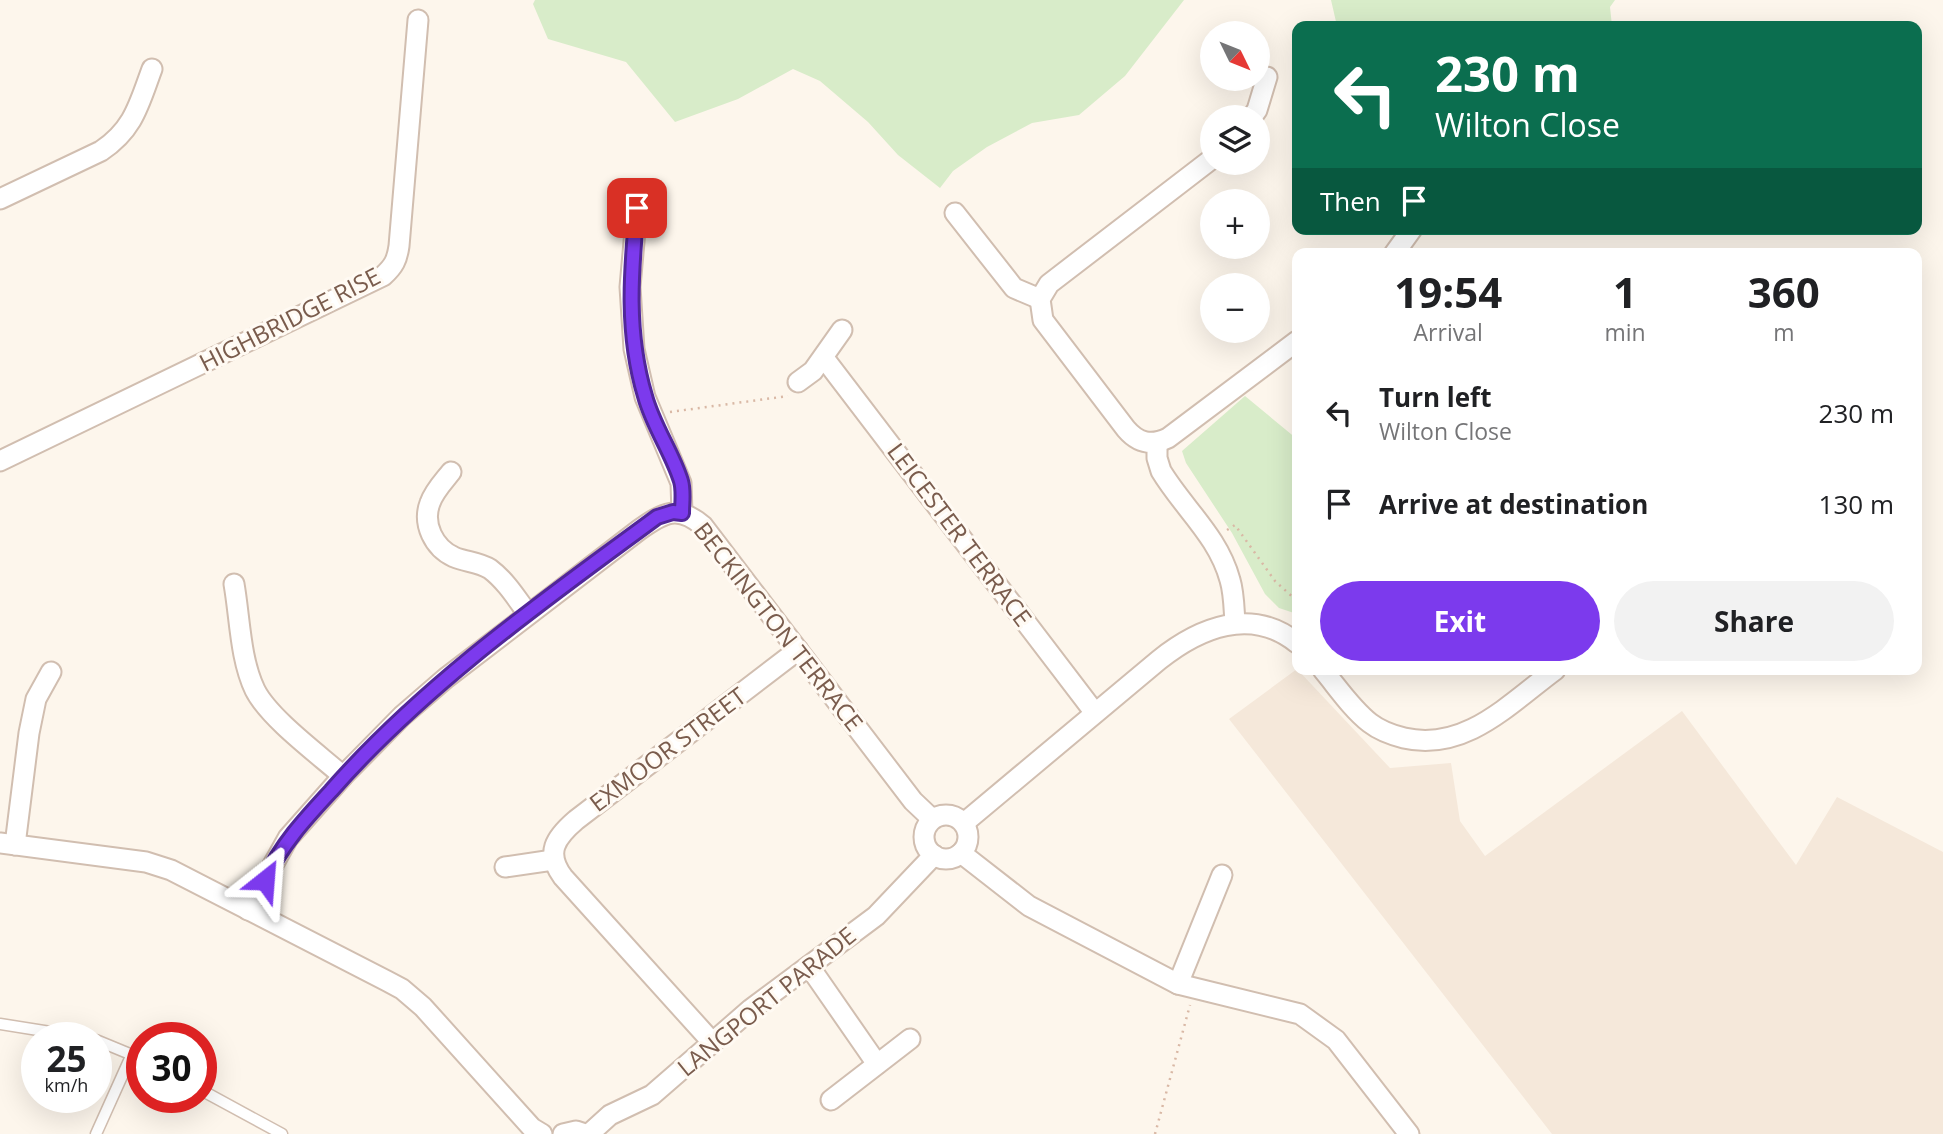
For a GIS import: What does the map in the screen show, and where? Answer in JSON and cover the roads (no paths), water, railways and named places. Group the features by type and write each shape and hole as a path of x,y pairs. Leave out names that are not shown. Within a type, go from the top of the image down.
{"street":[{"name":"HIGHBRIDGE RISE","path":"0,461 383,276 392,267 397,260 399,246 418,20"},
{"path":"0,199 114,143 134,119 152,69"},
{"path":"1200,168 1044,290 1040,299 1041,314 1046,326 1126,429 1139,440 1157,443 1181,429 1292,345"},
{"path":"637,208 630,287 636,361 653,419 681,483 682,513"},
{"path":"955,213 1014,288 1040,299"},
{"path":"798,382 824,358 842,330"},
{"name":"LEICESTER TERRACE","path":"824,358 1095,713"},
{"path":"1157,443 1157,458 1161,471 1213,540 1231,583 1235,623"},
{"path":"452,472 430,503 430,533 447,554 476,562 492,571 528,614"},
{"name":"BECKINGTON TERRACE","path":"248,910 288,838 343,776 425,695 657,517 673,512 693,517 703,526 913,801 932,819"},
{"path":"234,584 247,667 256,692 266,707 343,776"},
{"path":"964,823 1179,644 1201,632 1235,623 1266,627 1292,640"},
{"name":"EXMOOR STREET","path":"553,860 557,841 569,826 798,650"},
{"path":"51,672 36,699 8,844 146,862 171,870 402,989 423,1007 532,1128 542,1134"},
{"path":"1327,675 1370,723 1399,736 1421,741 1440,741 1469,733 1548,675"},
{"path":"947,814 964,823 968,839 961,853 948,859 934,855 926,847 924,831 932,819 947,814"},
{"path":"961,853 1029,906 1186,987 1300,1014 1336,1040 1409,1134"},
{"name":"LANGPORT PARADE","path":"587,1134 610,1115 652,1095 712,1042 876,916 934,855"},
{"path":"505,867 553,860 563,877 712,1042"},
{"path":"1186,987 1222,874"},
{"path":"809,966 877,1065"},
{"path":"831,1100 910,1039"},
{"path":"563,1134 576,1131 587,1134"}],"lane":[{"path":"0,1024 21,1027"},
{"path":"96,1134 126,1077"},
{"path":"217,1099 276,1132"}]}
